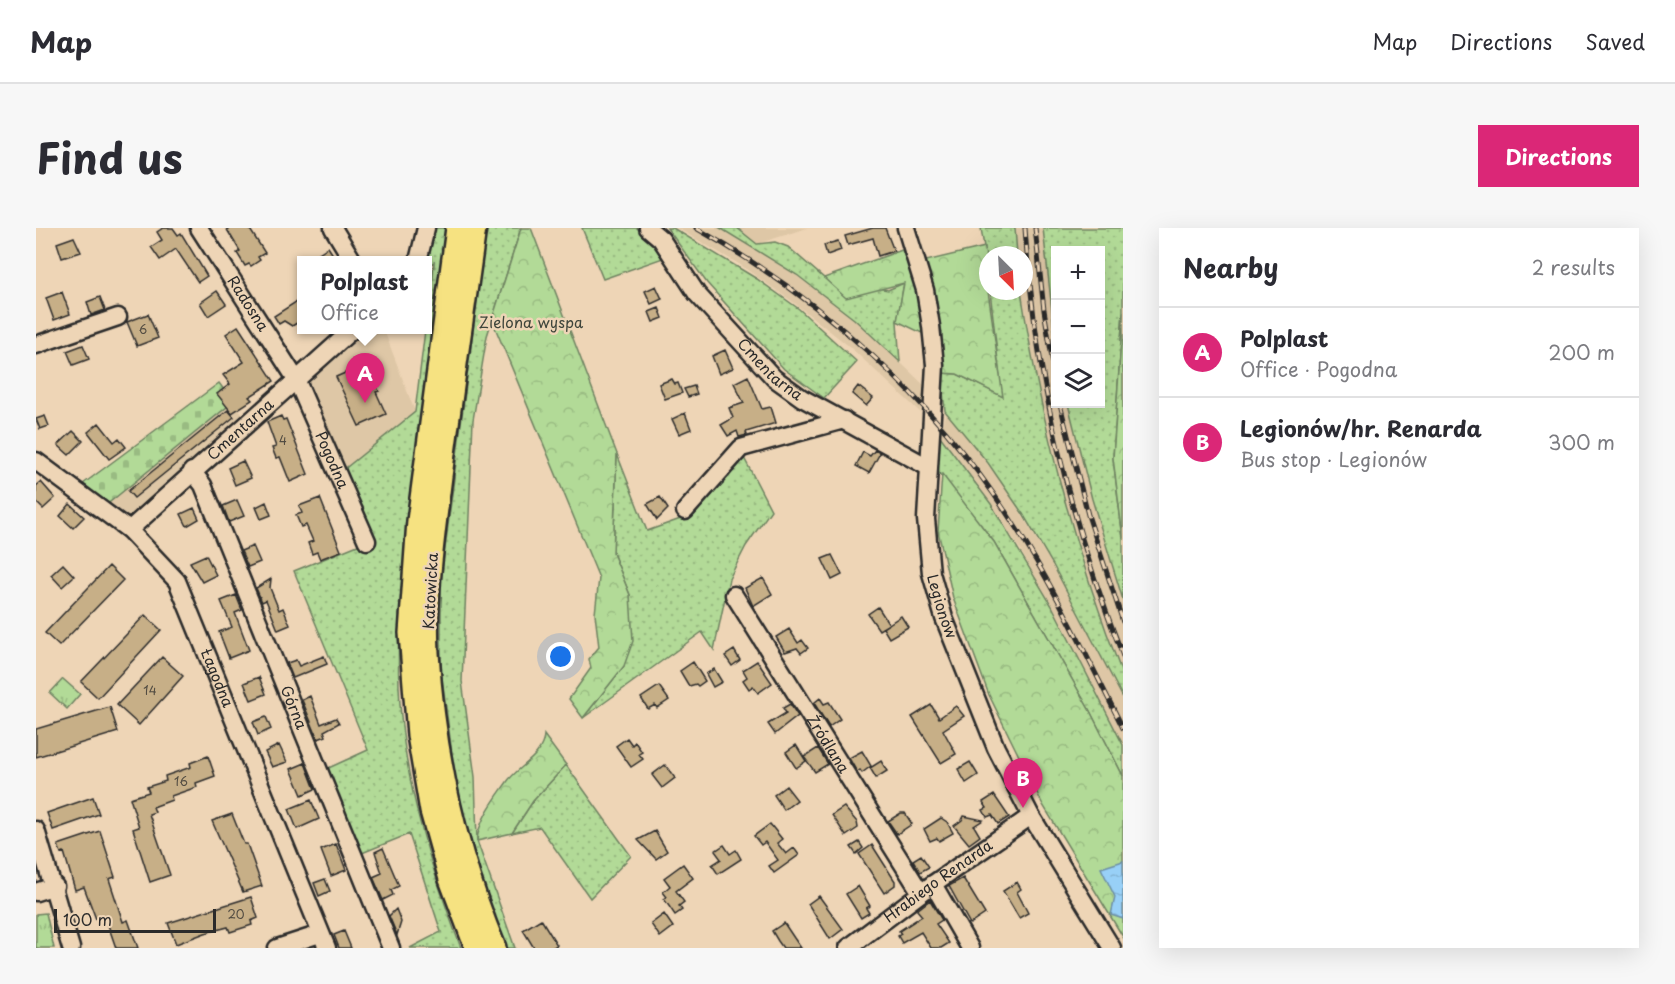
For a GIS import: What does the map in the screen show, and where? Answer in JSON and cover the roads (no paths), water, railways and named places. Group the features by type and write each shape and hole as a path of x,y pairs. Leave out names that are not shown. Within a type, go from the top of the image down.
{"main road":[{"name":"Katowicka","path":"457,228 418,521 410,633 418,735 431,812 450,879 476,948"},
{"name":"Katowicka","path":"475,228 435,524 428,651 436,742 447,800 476,902 495,948"}],"street":[{"name":"Radosna","path":"199,228 296,379"},
{"path":"333,228 350,256"},
{"path":"419,256 426,228"},
{"name":"Cmentarna","path":"648,228 661,239 697,294 774,378 802,398 928,467"},
{"name":"Legionów","path":"906,228 924,290 933,346 935,376 926,519 931,573 944,618 996,748 1031,816 1112,948"},
{"path":"36,345 118,317"},
{"name":"Cmentarna","path":"129,530 192,471 347,334"},
{"name":"Pogodna","path":"296,379 367,541"},
{"path":"686,512 741,448 844,420"},
{"name":"Łagodna","path":"36,461 129,530 177,581 324,941"},
{"name":"Górna","path":"192,471 208,496 391,948"},
{"name":"Źródlana","path":"734,595 927,888 970,948"},
{"name":"Hrabiego Renarda","path":"848,948 927,888 1031,816"},
{"path":"36,830 55,886 71,948"},
{"path":"36,892 55,886"},
{"path":"277,948 324,941"}],"water":[{"path":"1123,861 1123,919 1111,915 1115,897 1101,868"}],"railway":[{"path":"696,228 743,256 832,320 912,394 948,435 982,478 1013,523 1043,573 1123,728"},
{"path":"1025,228 1037,337 1058,446 1086,552 1123,656"},
{"path":"1035,228 1051,354"},
{"path":"1061,408 1088,515 1123,622"}],"place":[{"name":"Polplast","path":"365,403"},
{"name":"Legionów/hr. Renarda","path":"1023,808"}],"park label":[{"name":"Zielona wyspa","path":"531,323"}]}
